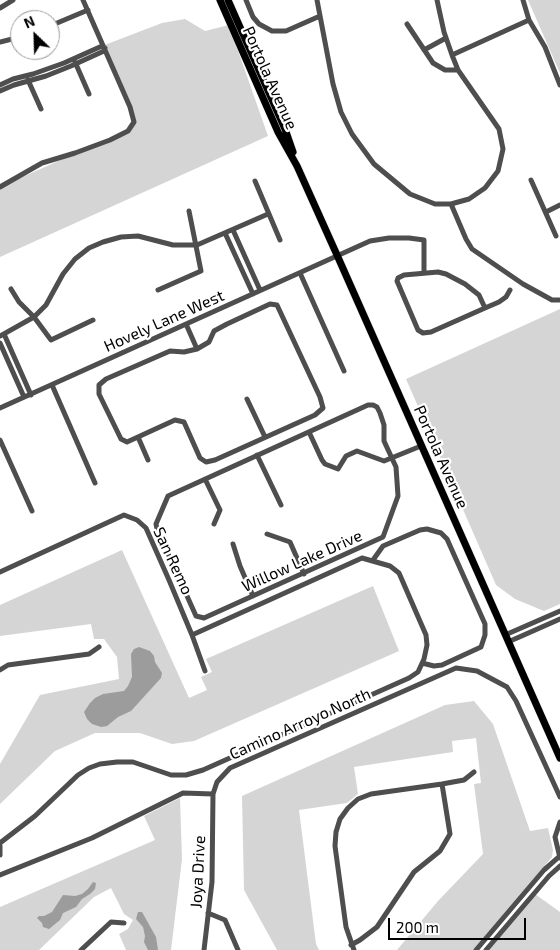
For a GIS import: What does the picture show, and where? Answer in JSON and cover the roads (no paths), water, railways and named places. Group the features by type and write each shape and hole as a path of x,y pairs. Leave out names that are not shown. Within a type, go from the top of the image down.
{"main road":[{"name":"Portola Avenue","path":"220,0 278,132 297,166 338,256 560,758"},
{"name":"Portola Avenue","path":"228,0 285,129 297,166"},
{"path":"231,25 235,25 248,51 253,56"}],"street":[{"path":"0,8 13,0"},
{"path":"0,187 42,163 84,150 128,130 134,122 130,107 83,0"},
{"path":"246,0 253,17 259,24 272,31 286,31 320,16"},
{"path":"317,0 333,84 341,112 352,134 374,164 410,194 435,204 451,204 469,199 485,188 498,171 503,149 499,129 458,70 446,38 436,0"},
{"path":"522,0 529,20 545,47 560,85"},
{"path":"60,22 88,10"},
{"path":"452,55 529,20"},
{"path":"408,24 436,66 451,71 458,70"},
{"path":"424,50 446,38"},
{"path":"0,91 27,78 104,52 105,48"},
{"path":"75,61 90,94"},
{"path":"0,86 12,79 27,78"},
{"path":"27,78 41,109"},
{"path":"531,180 556,236"},
{"path":"255,181 280,240"},
{"path":"451,204 472,249 523,284 552,300 560,300"},
{"path":"546,212 560,205"},
{"path":"158,290 201,271 189,211"},
{"path":"30,394 13,354 2,335 34,317 46,305 63,274 75,259 89,248 121,237 138,236 173,245 197,245 268,214"},
{"path":"233,230 260,290"},
{"path":"225,233 253,294"},
{"name":"Hovely Lane West","path":"0,408 370,241 389,238 424,240 424,273"},
{"path":"235,254 242,250"},
{"path":"300,272 344,371"},
{"path":"486,308 479,295 460,281 446,274 424,273 404,275 398,278 397,284 418,330 423,334 486,308 506,297 510,290"},
{"path":"11,289 18,302 34,317 51,340 93,320"},
{"path":"270,304 277,305 323,408 316,415 206,462 200,458 184,422 175,420 127,442 120,439 99,394 99,385 106,379 170,351 184,352 197,349 209,342 214,331 226,324 270,304"},
{"path":"186,324 197,349"},
{"path":"0,343 24,397"},
{"path":"6,358 13,354"},
{"path":"52,385 95,483"},
{"path":"247,399 265,437"},
{"name":"Willow Lake Drive","path":"368,405 377,407 384,425 384,440 396,467 398,496 382,537 204,618 196,616 157,529 156,524 168,496 309,432 368,405"},
{"path":"309,432 325,464 338,469 346,456 357,451 384,461 421,446"},
{"path":"138,437 148,460"},
{"path":"0,440 32,511"},
{"path":"257,455 281,506"},
{"path":"205,479 220,510 214,524"},
{"name":"San Remo","path":"0,572 124,515 137,520 146,528 192,635 205,671"},
{"path":"373,560 383,546 420,530 428,529 441,532 447,538 484,624 484,635 481,647 442,664 434,666 422,663"},
{"path":"267,534 290,542 304,574"},
{"path":"233,544 253,596"},
{"path":"0,855 0,845 35,816 78,775 89,768 100,764 132,762 171,775 186,775 203,770 409,678 418,672 427,645 426,635 399,573 395,569 373,560 362,558 192,635"},
{"path":"507,639 560,611"},
{"path":"507,639 560,619"},
{"path":"0,670 8,665 89,654 99,648"},
{"name":"Camino Arroyo North","path":"212,794 216,782 230,768 456,668 477,671 507,687 516,701 560,797"},
{"path":"442,784 450,834 440,852 414,872 376,927 353,947 346,926 335,846 336,832 340,819 358,799 372,794 464,780 474,772"},
{"path":"0,875 92,838 183,793 212,794"},
{"name":"Joya Drive","path":"204,950 212,882 212,794"},
{"path":"476,950 544,870 560,857 555,836 560,822"},
{"path":"486,950 549,876 560,866"},
{"path":"208,913 225,920 238,950"},
{"path":"81,950 89,947 111,922 124,923"}]}
